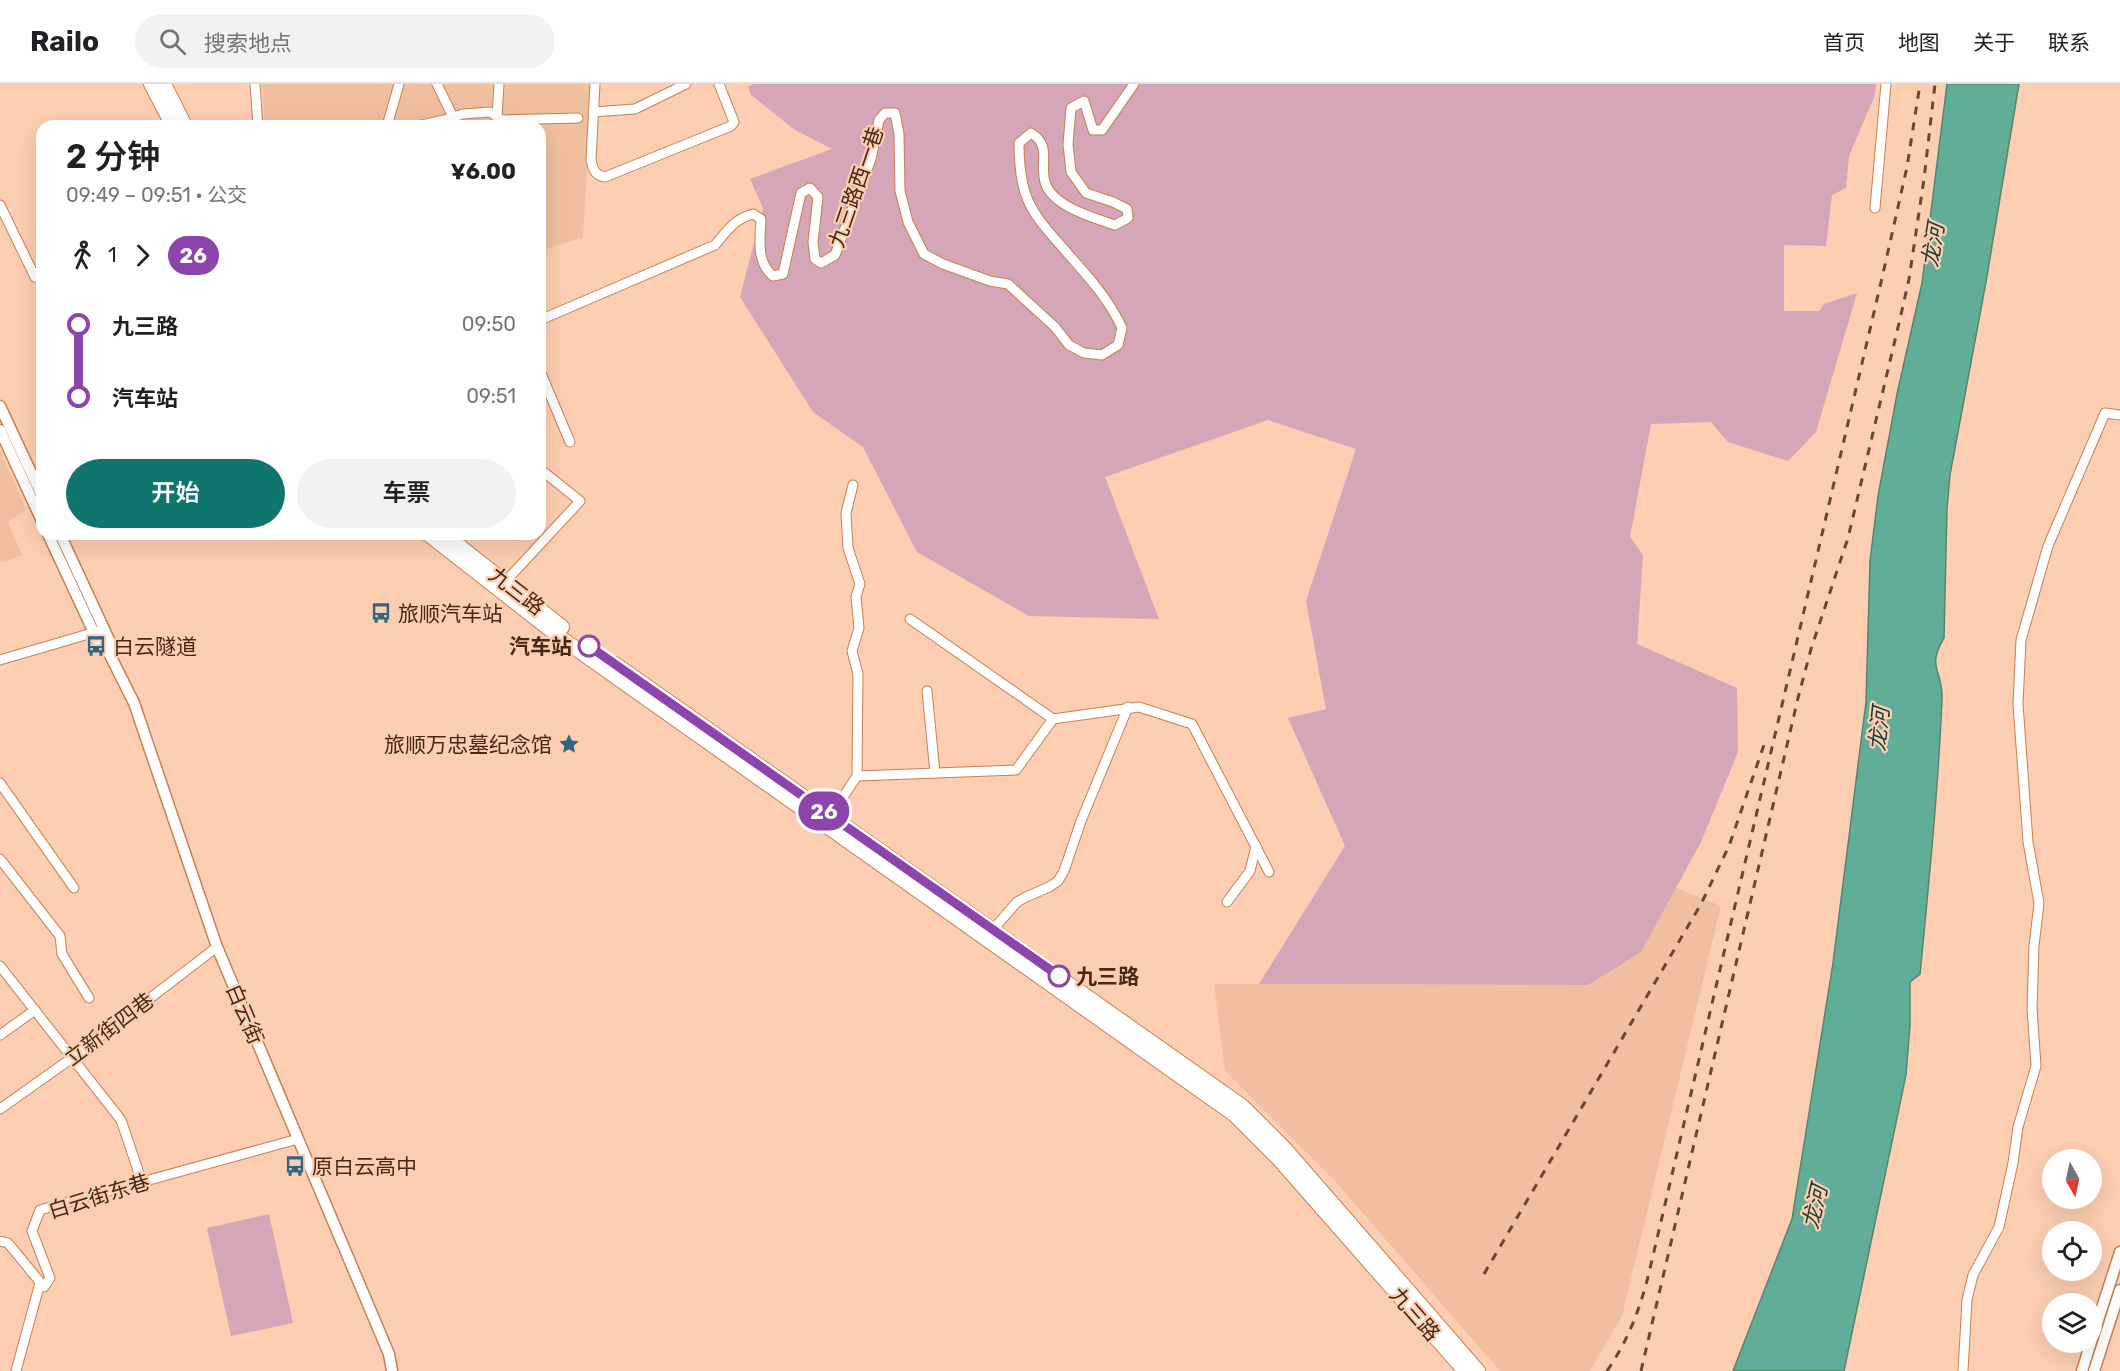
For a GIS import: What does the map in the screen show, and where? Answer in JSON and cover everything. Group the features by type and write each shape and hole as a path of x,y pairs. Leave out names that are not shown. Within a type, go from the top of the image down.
{"highway":[{"path":"152,84 170,120"},
{"path":"164,84 182,120"},
{"name":"九三路","path":"436,540 556,634 1242,1106 1286,1150 1478,1371"},
{"name":"九三路","path":"452,540 562,627 828,820"},
{"name":"九三路","path":"990,934 1235,1115 1277,1157 1465,1371"}],"main road":[{"path":"0,406 36,483"},
{"path":"0,430 36,508"},
{"name":"白云街","path":"51,540 99,631"},
{"name":"白云街","path":"62,540 99,631 101,648 110,653 134,703 217,947 388,1353 392,1371"},
{"path":"2102,1308 2120,1252"},
{"path":"2094,1371 2120,1290"},
{"path":"2082,1371 2088,1353"}],"street":[{"path":"255,84 258,120"},
{"path":"389,120 399,84"},
{"path":"437,84 453,117"},
{"path":"497,117 499,84"},
{"path":"595,84 591,160 593,170 598,176 605,177 731,126 734,122 719,84"},
{"path":"593,112 634,109 686,84"},
{"name":"九三路西一巷","path":"546,317 715,245 736,221 753,214 761,219 760,248 765,269 773,276 783,274 801,193 810,188 818,197 813,242 815,259 821,263 835,255 871,159 879,120 885,113 895,113 899,134 900,191 908,222 924,254 990,281 1008,284 1055,327 1069,345 1084,353 1102,355 1118,345 1122,328 1114,311 1091,279 1045,228 1027,199 1019,169 1019,143 1031,133 1040,138 1043,146 1046,185 1060,202 1082,215 1115,225 1128,218 1127,209 1086,193 1071,172 1068,144 1071,108 1084,101 1093,130 1102,129 1134,84"},
{"path":"1875,208 1886,84"},
{"path":"441,120 463,114 490,112 502,120 578,118"},
{"path":"0,205 36,271"},
{"path":"546,386 570,442"},
{"path":"1963,1371 1967,1300 1973,1275 1999,1227 2013,1163 2018,1127 2036,1066 2032,1008 2034,946 2039,903 2028,842 2018,704 2021,640 2048,546 2105,413 2120,415"},
{"path":"546,474 580,501 546,538"},
{"path":"828,820 857,776 858,674 852,651 859,628 856,597 860,584 848,548 846,513 853,485"},
{"path":"505,582 544,540"},
{"path":"910,619 1053,719 1139,707 1192,724 1269,872"},
{"path":"0,660 99,631"},
{"path":"927,692 935,773"},
{"path":"990,934 1017,902 1058,881 1064,871 1081,821 1128,707"},
{"path":"857,776 1016,770 1053,719"},
{"path":"0,783 74,888"},
{"path":"1227,902 1250,871 1256,846"},
{"path":"0,859 60,936 62,954 89,998"},
{"name":"立新街四巷","path":"0,1109 72,1058 217,947"},
{"path":"0,966 121,1120 142,1182"},
{"path":"0,1035 34,1010"},
{"name":"白云街东巷","path":"39,1283 44,1287 50,1278 32,1231 40,1210 298,1139"},
{"path":"0,1241 8,1244 39,1283 16,1371"}],"shaded area":[{"path":"262,84 592,84 583,237 546,249 546,120 265,120"},
{"path":"753,84 1876,84 1875,95 1849,156 1846,188 1832,195 1826,246 1784,245 1784,311 1819,311 1824,304 1857,293 1816,432 1788,461 1728,442 1711,422 1651,424 1630,537 1643,555 1637,644 1737,688 1738,752 1701,842 1641,952 1588,985 1259,984 1345,846 1288,718 1326,709 1306,601 1356,449 1268,420 1105,477 1159,619 1029,616 917,552 863,447 813,412 740,297 763,208 750,179 832,149 795,130 751,95 748,87"},
{"path":"0,450 26,509 8,522 22,555 3,562 0,561"},
{"path":"1676,888 1721,906 1622,1316 1590,1371 1500,1371 1334,1180 1225,1071 1214,984 1588,985 1641,952"},
{"path":"269,1214 293,1323 231,1336 207,1228"}],"water":[{"name":"龙河","path":"1947,84 2019,84 1986,282 1950,475 1944,638 1936,656 1942,699 1936,802 1920,974 1910,982 1910,1025 1906,1075 1844,1371 1733,1371 1792,1219 1833,963 1866,702 1870,561 1878,496 1897,394 1922,283"}],"railway":[{"path":"1607,1371 1632,1326 1648,1277 1882,278 1907,167 1920,84"},
{"path":"1641,1371 1798,698 1811,649 1848,538 1900,319 1909,279 1924,179 1935,84"},
{"path":"1484,1274 1701,904 1729,846 1765,742"}],"bus line":[{"name":"26","path":"589,646 1059,976"}],"place":[{"name":"旅顺汽车站","path":"381,613"},
{"name":"白云隧道","path":"96,646"},
{"name":"汽车站","path":"589,646"},
{"name":"旅顺万忠墓纪念馆","path":"569,744"},
{"name":"九三路","path":"1059,976"},
{"name":"原白云高中","path":"295,1166"}]}
